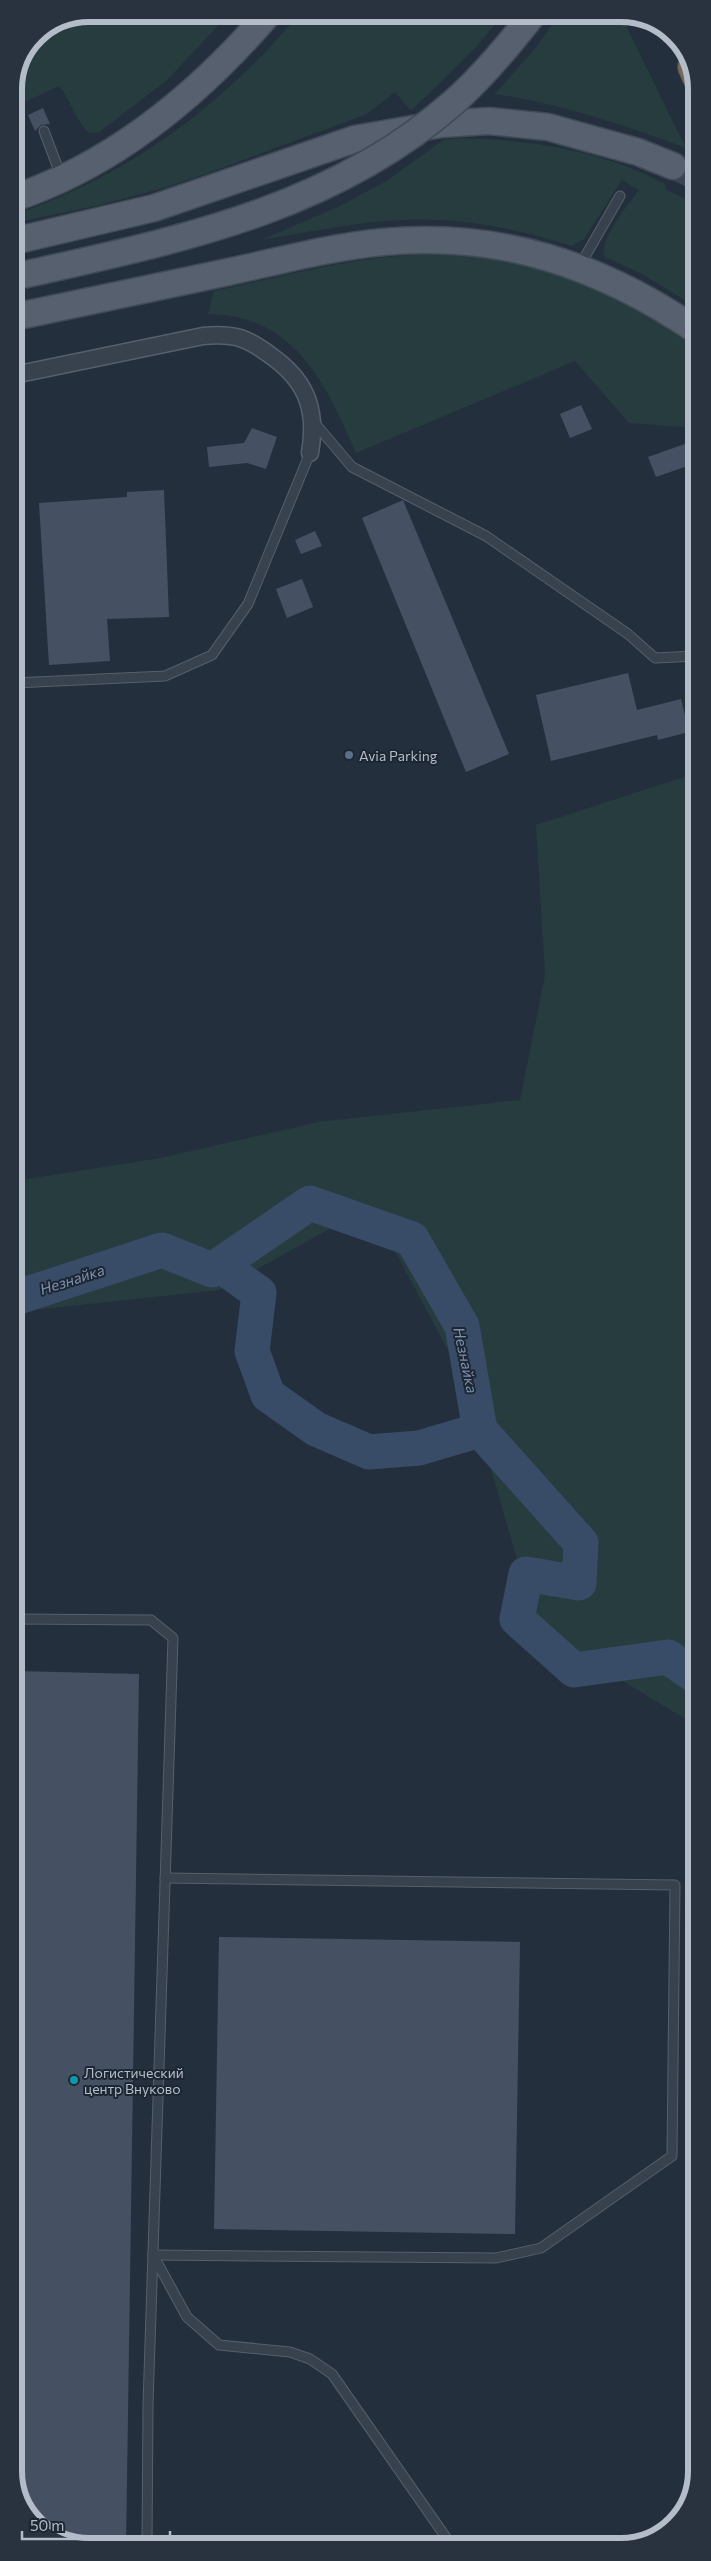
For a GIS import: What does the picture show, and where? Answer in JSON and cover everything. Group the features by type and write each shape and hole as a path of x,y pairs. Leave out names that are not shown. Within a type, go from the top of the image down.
{"main road":[{"path":"22,195 62,179 116,150 168,113 232,54 261,22"},
{"path":"22,275 204,231 270,211 328,186 405,140 454,102 483,73 526,23"},
{"path":"22,239 154,208 355,139 441,124 489,121 548,127 638,152 673,166"},
{"path":"22,315 316,253 384,242 438,240 486,243 518,249 579,267 636,292 688,325"}],"street":[{"path":"22,373 203,336 232,335 260,346 291,371 305,394 313,421 310,453"}],"lane":[{"path":"44,131 62,179"},
{"path":"579,267 620,196"},
{"path":"313,421 352,467 486,536 628,634 655,658 688,656"},
{"path":"22,683 166,676 212,655 248,604 310,453"},
{"path":"22,1619 151,1620 173,1638 153,2255 147,2538"},
{"path":"153,2255 496,2258 540,2248 672,2156 675,1885 165,1878"},
{"path":"153,2255 187,2317 219,2345 290,2352 310,2359 332,2374 446,2538"}],"green space":[{"path":"89,22 221,22 166,81 99,132 89,133 84,128 59,86 22,103 24,76 34,52 52,34 64,28"},
{"path":"292,22 497,23 476,47 411,111 395,92 367,114 211,172 167,187 100,205 22,221 22,212 56,199 96,180 170,134 205,108 269,48"},
{"path":"553,23 624,23 686,148 592,116 544,103 495,94 538,45"},
{"path":"461,138 488,139 540,144 566,149 616,163 641,172 665,184 666,190 688,200 688,302 642,274 605,257 604,250 610,232 639,190 622,180 584,239 572,246 531,234 489,225 447,220 404,220 368,223 261,240 340,206 388,180 443,140"},
{"path":"428,254 500,261 570,279 636,308 667,327 688,343 688,427 629,423 575,361 356,453 345,427 319,379 303,358 285,340 264,326 238,317 208,314 214,291 347,263"},
{"path":"688,776 688,1721 537,1629 467,1386 371,1206 219,1290 22,1311 22,1180 161,1158 318,1122 520,1100 545,975 536,825"}],"building":[{"path":"43,108 50,124 41,125 35,131 28,115"},
{"path":"581,405 592,429 570,438 560,414"},
{"path":"252,428 277,437 266,469 247,463 209,467 207,447 244,443"},
{"path":"688,443 688,466 656,477 648,457"},
{"path":"164,490 169,617 107,619 110,661 49,665 39,503 127,497 127,492"},
{"path":"403,500 509,754 466,772 362,518"},
{"path":"315,531 322,546 301,554 295,540"},
{"path":"302,579 313,607 287,618 276,589"},
{"path":"628,673 637,710 681,699 688,732 658,740 657,735 551,761 536,695"},
{"name":"Логистический центр Внуково","path":"22,1671 139,1674 126,2538 85,2538 56,2530 45,2522 31,2505 26,2493 22,2472"},
{"name":"Логистический центр Внуково","path":"219,1937 520,1942 515,2234 214,2229"}],"waterway":[{"name":"Незнайка","path":"22,1296 162,1250 212,1270 310,1203 412,1239 462,1326 480,1430 581,1543 579,1583 526,1574 517,1619 574,1670 668,1657 688,1671"},
{"path":"220,1265 259,1293 252,1351 268,1395 316,1429 369,1452 419,1448 480,1430"}],"tunnel":[{"path":"673,166 688,173"}],"place":[{"name":"Avia Parking","path":"349,755"},
{"name":"Логистический центр Внуково","path":"74,2080"}]}
